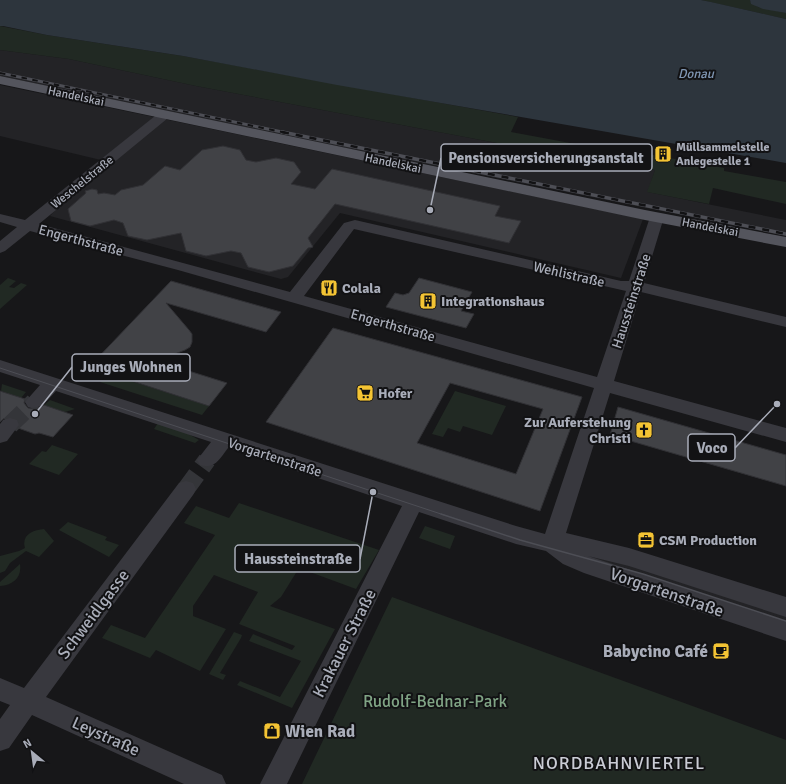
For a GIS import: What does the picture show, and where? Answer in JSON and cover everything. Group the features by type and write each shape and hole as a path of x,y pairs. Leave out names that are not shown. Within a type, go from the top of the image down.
{"main road":[{"name":"Handelskai","path":"0,80 164,116 786,242"}],"street":[{"name":"Weschelstraße","path":"0,248 164,116"},
{"name":"Haussteinstraße","path":"552,544 657,217"},
{"name":"Engerthstraße","path":"0,218 786,435"},
{"name":"Wehlistraße","path":"294,298 349,226 357,224 621,286 635,286 786,322"},
{"name":"Vorgartenstraße","path":"0,366 516,535 552,544 571,558 592,567 786,631"},
{"path":"34,402 53,384"},
{"path":"207,460 224,440"},
{"name":"Schweidlgasse","path":"0,739 186,489"},
{"name":"Krakauer Straße","path":"273,784 414,502"},
{"name":"Vorgartenstraße","path":"552,544 564,541 622,556 786,607"},
{"name":"Leystraße","path":"0,688 209,782"}],"shaded area":[{"path":"0,50 69,59 196,86 560,155 655,170 648,192 786,220 786,236 162,111 0,76"},
{"path":"0,85 643,219 621,278 340,213 288,277 281,279 50,216 101,160 0,136"},
{"path":"587,549 786,611 786,628 584,559"}],"green space":[{"path":"701,0 750,0 758,7 786,13 786,19"},
{"path":"0,26 47,35 183,56 518,117 511,132 608,150 610,147 724,168 724,171 786,182 786,204 713,188 709,204 647,192 655,170 560,155 196,86 69,59 0,50"},
{"path":"8,278 16,281 9,287 14,288 21,283 27,285 0,309 0,285"},
{"path":"109,374 209,406 202,415 100,382"},
{"path":"2,384 26,392 21,398 1,391"},
{"path":"455,391 506,406 492,435 463,426 460,432 448,428 443,437 432,434"},
{"path":"50,400 75,409 65,412 44,405"},
{"path":"158,423 180,429 199,440 195,443 154,429"},
{"path":"52,445 78,454 59,475 29,464 42,451 46,452"},
{"path":"239,503 379,550 356,589 299,568 281,597 270,606 335,629 292,708 237,685 240,681 280,697 301,661 249,641 253,634 292,650 295,646 239,624 258,592 214,575 193,606 193,616 226,629 200,671 156,650 150,658 102,638 111,625 145,638 215,535 184,523 196,506 229,518"},
{"path":"68,522 107,537 105,540 119,545 109,557 59,530"},
{"path":"425,526 455,536 450,549 419,538"},
{"path":"44,529 54,541 39,557 26,551 10,563 5,571 0,573 0,556 25,548 24,543 29,534"},
{"path":"20,564 20,573 16,580 9,584 0,586 0,582"},
{"name":"Rudolf-Bednar-Park","path":"392,597 786,740 786,784 302,784"},
{"path":"234,632 242,635 220,673 226,675 223,680 209,674"}],"water":[{"name":"Donau","path":"0,0 701,0 711,2 786,19 786,163 337,85 183,56 47,35 0,26"},
{"path":"750,0 786,0 786,13 763,9 751,4"}],"building":[{"path":"223,146 240,150 246,160 256,162 276,158 294,162 301,172 291,184 315,189 332,169 500,206 495,216 521,221 509,243 335,204 308,238 313,247 308,248 293,266 269,272 248,267 241,253 231,251 206,256 186,251 181,233 147,240 128,236 123,223 114,220 90,226 71,221 68,209 86,193 85,191 92,189 97,190 98,194 104,193 115,195 121,190 143,185 165,166 180,170 202,150"},
{"name":"Integrationshaus","path":"419,278 472,292 461,311 474,314 466,328 386,307 395,293 403,295 409,293"},
{"path":"171,281 281,312 266,332 166,303 192,334 192,342 190,347 185,350 157,361 227,383 209,406 89,367"},
{"name":"Hofer","path":"333,328 582,397 540,511 266,422","holes":["450,383 543,409 516,474 417,443"]},
{"path":"0,391 25,399 24,403 28,408 37,409 44,405 73,415 53,437 39,433 35,434 18,428 20,424 17,419 10,417 3,419 0,422"},
{"path":"618,407 786,455 786,486 610,435"}],"tunnel":[{"path":"10,425 34,402"},
{"path":"186,489 207,460"}],"tram line":[{"path":"0,368 444,515"},
{"path":"441,514 520,540 643,574 786,621"}],"railway":[{"path":"0,73 287,133"},
{"path":"282,132 786,234"}],"place":[{"name":"Müllsammelstelle Anlegestelle 1","path":"663,154"},
{"name":"Pensionsversicherungsanstalt","path":"430,210"},
{"name":"Colala","path":"329,288"},
{"name":"Integrationshaus","path":"428,301"},
{"name":"Hofer","path":"365,393"},
{"name":"Voco","path":"777,404"},
{"name":"Junges Wohnen","path":"35,414"},
{"name":"Zur Auferstehung Christi","path":"644,430"},
{"name":"Haussteinstraße","path":"373,492"},
{"name":"CSM Production","path":"646,540"},
{"name":"Babycino Café","path":"721,651"},
{"name":"Wien Rad","path":"272,731"}],"district":[{"name":"NORDBAHNVIERTEL","path":"619,763"}]}
